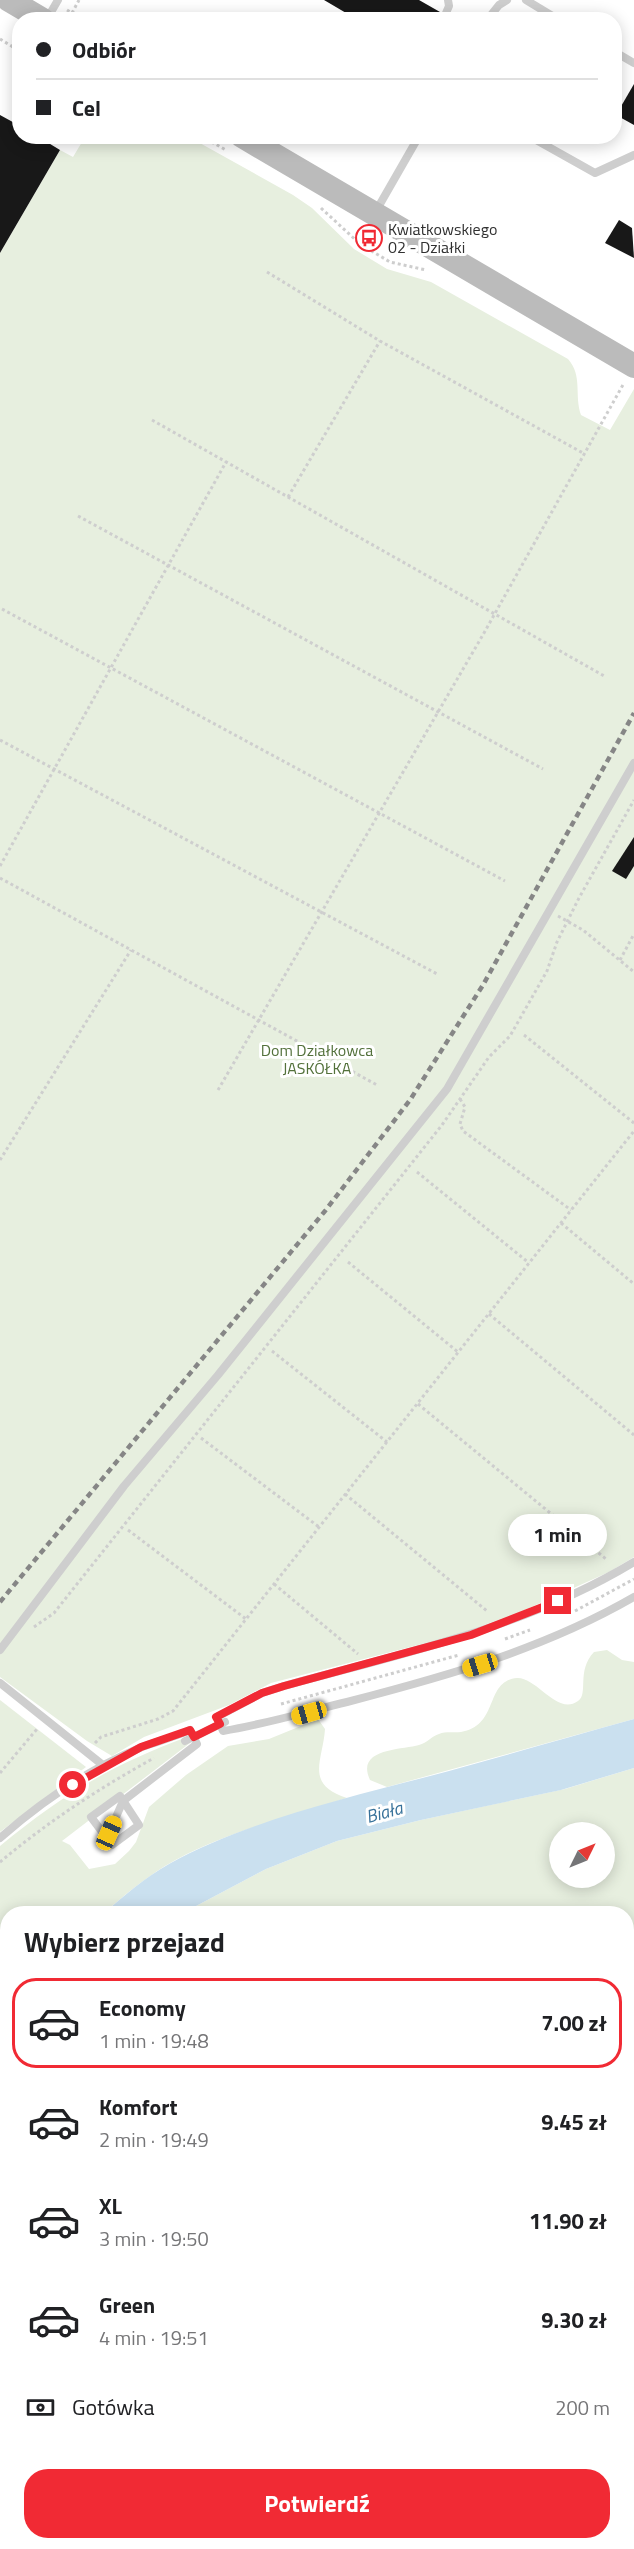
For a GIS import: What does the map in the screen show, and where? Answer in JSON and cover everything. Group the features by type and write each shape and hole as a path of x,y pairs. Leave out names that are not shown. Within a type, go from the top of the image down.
{"main road":[{"path":"9,0 42,12"},
{"path":"256,144 634,366"}],"lane":[{"path":"493,12 507,0"},
{"path":"526,0 546,12"},
{"path":"374,214 414,144"},
{"path":"543,144 595,173 634,155"},
{"path":"0,1650 124,1486 226,1366 447,1089 551,912 634,763"},
{"path":"634,1562 540,1610 471,1635 262,1693 216,1717 223,1723 223,1731 273,1723 450,1675 537,1645 603,1616 634,1597"},
{"path":"0,1683 104,1767"},
{"path":"185,1741 223,1723"},
{"path":"0,1838 57,1794 104,1767 141,1747 190,1730 197,1744 123,1802 109,1833"},
{"path":"120,1797 123,1802 139,1825 112,1845 91,1817 120,1797"}],"path":[{"path":"0,39 12,50"},
{"path":"267,272 380,341 583,454"},
{"path":"288,497 380,341"},
{"path":"218,1090 494,614 634,366"},
{"path":"152,420 606,677"},
{"path":"0,866 226,462"},
{"path":"78,516 543,769"},
{"path":"2,609 505,881"},
{"path":"0,740 439,975"},
{"path":"0,878 377,1085"},
{"path":"551,912 583,930 634,972"},
{"path":"620,960 634,934"},
{"path":"0,1160 131,950"},
{"path":"524,1035 634,1124"},
{"path":"447,1089 460,1098 465,1107 460,1124 463,1131 571,1210"},
{"path":"101,1737 173,1711 634,1131"},
{"path":"417,1172 529,1263"},
{"path":"561,1223 634,1284"},
{"path":"348,1262 458,1352"},
{"path":"489,1314 634,1435"},
{"path":"272,1351 387,1442"},
{"path":"418,1404 606,1559"},
{"path":"201,1438 319,1527"},
{"path":"345,1494 487,1611"},
{"path":"128,1530 246,1619"},
{"path":"274,1584 360,1655"},
{"path":"0,1773 46,1720"},
{"path":"0,1862 45,1825 97,1790 155,1757"}],"green space":[{"name":"Dom Działkowca JASKÓŁKA","path":"81,144 202,144 293,195 312,208 354,249 387,269 431,282 568,359 573,365 577,379 581,415 610,430 634,389 634,1557 609,1572 516,1614 449,1637 271,1683 229,1705 144,1737 112,1756 87,1741 0,1677 0,253 60,150 73,157"},
{"path":"607,1650 622,1660 634,1662 634,1719 387,1787 370,1780 367,1770 374,1756 382,1752 422,1744 442,1733 461,1732 473,1728 482,1721 500,1687 507,1681 517,1678 525,1679 562,1704 578,1701 583,1693 585,1667 589,1659 594,1652"},
{"path":"0,1700 86,1767 0,1832"},
{"path":"318,1719 325,1729 319,1770 321,1778 325,1786 347,1798 230,1835 186,1854 149,1877 113,1906 0,1906 0,1846 66,1796 111,1770 187,1737 190,1743 62,1841 70,1845 89,1869 115,1864 136,1842 149,1807 186,1775 228,1746 269,1739"},
{"path":"634,1768 634,1906 196,1906 266,1869 337,1841 565,1789"}],"water":[{"name":"Biała","path":"634,1719 634,1768 561,1790 421,1820 337,1841 266,1869 196,1906 113,1906 160,1869 234,1834 342,1799"}],"building":[{"path":"324,0 419,0 440,12 344,12"},
{"path":"634,84 634,125 622,118 622,105"},
{"path":"0,115 12,122 12,144 50,144 60,150 0,253"},
{"path":"619,220 632,228 634,258 605,243"},
{"path":"634,837 634,866 626,879 612,871"}],"railway":[{"path":"0,1602 325,1211 410,1100 483,985 634,713"}],"place":[{"name":"Kwiatkowskiego 02 - Działki","path":"369,238"}],"route":[{"path":"73,1785 141,1747 190,1730 194,1737 220,1724 216,1717 262,1693 471,1635 540,1610 558,1601"}]}
